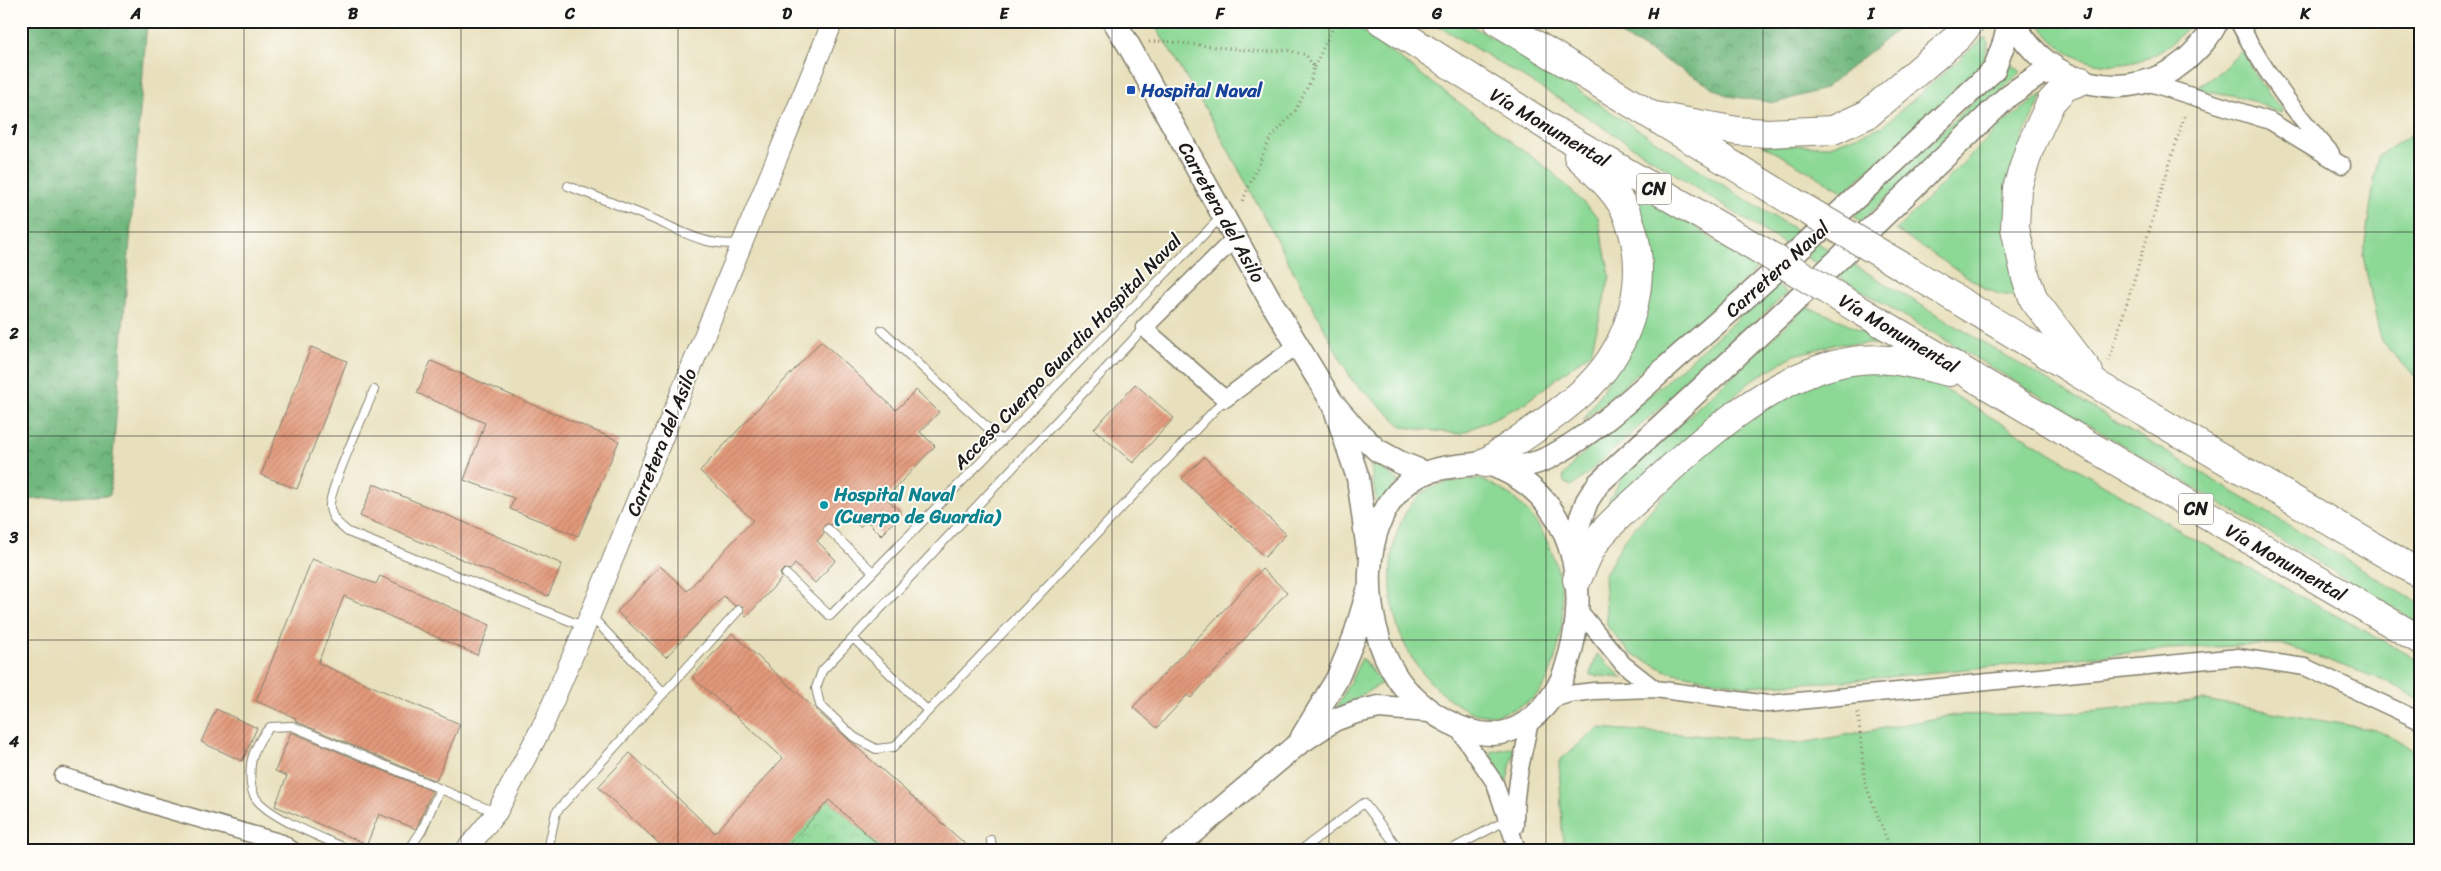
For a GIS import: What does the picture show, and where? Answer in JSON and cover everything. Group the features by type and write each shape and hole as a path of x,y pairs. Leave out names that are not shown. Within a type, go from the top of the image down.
{"highway":[{"name":"Vía Monumental","path":"1381,21 1550,128 1759,249 2420,640"},
{"path":"1498,21 1790,200 2101,387 2420,574"},
{"path":"1655,116 1737,131 1767,133 1834,130 1868,114 1959,36 1971,21"},
{"path":"2070,76 2066,87 2051,102 2030,147 2016,188 2014,228 2026,278 2034,300 2049,323 2101,387"},
{"path":"1493,466 1590,384 1618,348 1634,308 1638,274 1636,246 1628,216 1605,182 1550,128"},
{"path":"1577,580 1585,558 1599,537 1679,459 1757,400 1788,382 1816,369 1853,360 1891,360 1973,377"}],"main road":[{"name":"Carretera del Asilo","path":"1114,21 1296,346 1332,402 1355,429 1378,450 1399,462 1426,473"},
{"name":"Carretera Naval","path":"1426,473 1493,466 1522,467 1536,464 1553,456 1596,427 1760,286 1994,70 2005,40 2009,21"},
{"path":"2013,21 2021,36 2038,56 2070,76 2114,86 2147,82 2175,69 2199,49 2217,21"},
{"name":"Carretera Naval","path":"1571,545 1587,501 1598,484 1791,305 2008,96 2040,74 2070,76"},
{"name":"Carretera del Asilo","path":"1332,402 1358,478 1378,633 1386,658 1396,677 1415,699 1429,711"},
{"path":"1172,850 1298,744 1334,720 1356,712 1379,707 1429,711 1456,726 1492,734 1508,731 1520,726 1550,700 1562,680 1569,660 1577,608 1577,580 1571,545 1546,504 1522,480 1493,466"},
{"path":"1298,744 1337,679 1354,638 1371,574 1374,537 1385,510 1402,488 1426,473"}],"street":[{"name":"Carretera del Asilo","path":"466,850 497,812 545,721 588,621 833,21"},
{"path":"2147,82 2270,121 2342,165 2293,111 2250,46 2238,21"},
{"path":"1230,226 1144,328 1225,400 1296,346"},
{"path":"1577,608 1623,664 1655,689"},
{"path":"1550,700 1569,694 1594,691 1655,689 1768,704 2238,657 2305,667 2420,721"},
{"path":"1516,848 1514,801 1517,778 1531,717"},
{"path":"1456,726 1495,783 1516,848"},
{"path":"63,776 160,808 282,843 292,850"}],"lane":[{"path":"568,186 649,217 696,239 726,245 742,242"},
{"name":"Acceso Cuerpo Guardia Hospital Naval","path":"786,574 830,616 1002,441 1230,226"},
{"path":"1144,328 822,671 816,688 820,705 854,737 876,749 894,747 927,710 1225,400"},
{"path":"882,330 1002,441"},
{"path":"374,390 337,480 330,507 335,521 348,532 588,621 664,693"},
{"path":"828,529 873,572"},
{"path":"548,850 556,812 740,610"},
{"path":"852,638 927,710"},
{"path":"350,850 269,812 254,795 250,776 252,761 262,734 270,727 292,726 497,812"},
{"path":"409,850 422,830 440,789"},
{"path":"1301,850 1364,803 1400,850"},
{"path":"1450,850 1507,820"},
{"path":"990,840 992,850"}],"path":[{"path":"1230,226 1270,140 1296,111 1310,82 1314,67 1328,34 1336,21"},
{"path":"1128,44 1163,41 1262,52 1287,50 1306,55 1314,67"},
{"path":"2101,387 2191,96"},
{"path":"1856,695 1866,783 1891,850"}],"green space":[{"path":"21,21 147,21 110,495 21,500"},
{"path":"1152,21 1349,21 1551,171 1598,217 1610,276 1591,352 1522,405 1460,434 1403,427 1352,380 1211,118"},
{"path":"1430,21 1464,21 1565,82 1751,203 2420,604 2420,624 1752,224 1566,103"},
{"path":"1596,21 1908,21 1824,89 1775,103 1728,96"},
{"path":"2038,21 2191,21 2176,40 2157,53 2136,61 2114,64 2092,62 2071,54 2053,41"},
{"path":"1985,37 1988,43 1983,64 1844,192 1763,145 1830,146 1883,126"},
{"path":"2239,52 2244,52 2260,82 2282,109 2281,113 2242,97 2196,89 2222,70"},
{"path":"2012,64 2021,72 1861,222 1854,216"},
{"path":"2044,93 2023,136 2020,297 1999,294 1986,289 1896,230 2002,124"},
{"path":"2420,129 2420,382 2381,341 2363,256 2378,156"},
{"path":"1630,196 1655,198 1756,270 1583,421 1627,351 1652,291 1651,261"},
{"path":"1776,285 1787,293 1579,481 1571,486 1564,482 1563,476 1576,460"},
{"path":"1806,307 1832,316 1896,347 1881,344 1837,344 1794,355 1752,380 1605,515 1610,498 1623,477"},
{"path":"1879,368 1939,386 2186,534 2420,661 2420,700 2389,682 2281,644 2168,649 1846,681 1746,686 1669,672 1630,653 1607,626 1604,577 1624,540 1693,462 1776,397 1829,375"},
{"path":"1370,461 1399,481 1377,506"},
{"path":"1479,479 1504,491 1524,508 1540,529 1552,552 1559,578 1562,605 1561,632 1555,658 1542,689 1523,705 1508,712 1491,715 1476,714 1463,708 1444,695 1424,675 1404,643 1393,609 1391,589 1393,549 1398,530 1406,513 1416,499 1422,493 1437,485 1454,481"},
{"path":"1597,654 1623,678 1590,675"},
{"path":"1362,658 1382,683 1335,711"},
{"path":"2204,700 2381,731 2420,755 2420,850 1563,849 1559,761 1598,728 1802,743 1955,715 2066,713"},
{"path":"1515,747 1506,784 1490,752"},
{"path":"829,800 884,850 784,850"}],"building":[{"path":"821,341 896,410 916,390 939,412 920,432 935,446 886,498 902,513 881,535 866,520 860,527 844,512 832,525 827,524 824,526 824,533 817,541 836,560 815,583 795,564 790,570 784,569 780,573 782,578 746,617 743,614 743,606 735,606 724,596 666,657 617,612 660,566 687,591 753,520 700,471"},
{"path":"311,347 347,361 297,489 261,475"},
{"path":"431,361 619,441 578,536 510,509 514,498 464,480 485,423 417,393"},
{"path":"1135,384 1174,418 1133,463 1094,429"},
{"path":"1204,457 1286,534 1265,557 1182,479"},
{"path":"374,484 562,564 548,596 360,516"},
{"path":"312,559 376,584 380,576 490,625 477,655 344,596 318,663 460,724 436,781 295,721 296,718 256,701"},
{"path":"1262,569 1287,592 1191,698 1187,695 1157,728 1133,707"},
{"path":"732,633 972,850 884,850 829,800 784,850 666,850 598,787 630,753 715,833 783,758 692,677"},
{"path":"216,709 257,728 242,761 201,742"},
{"path":"291,732 432,791 416,829 379,814 367,844 275,806 287,776 275,771"}],"place":[{"name":"Hospital Naval","path":"1131,90"},
{"name":"Hospital Naval (Cuerpo de Guardia)","path":"824,505"}]}
